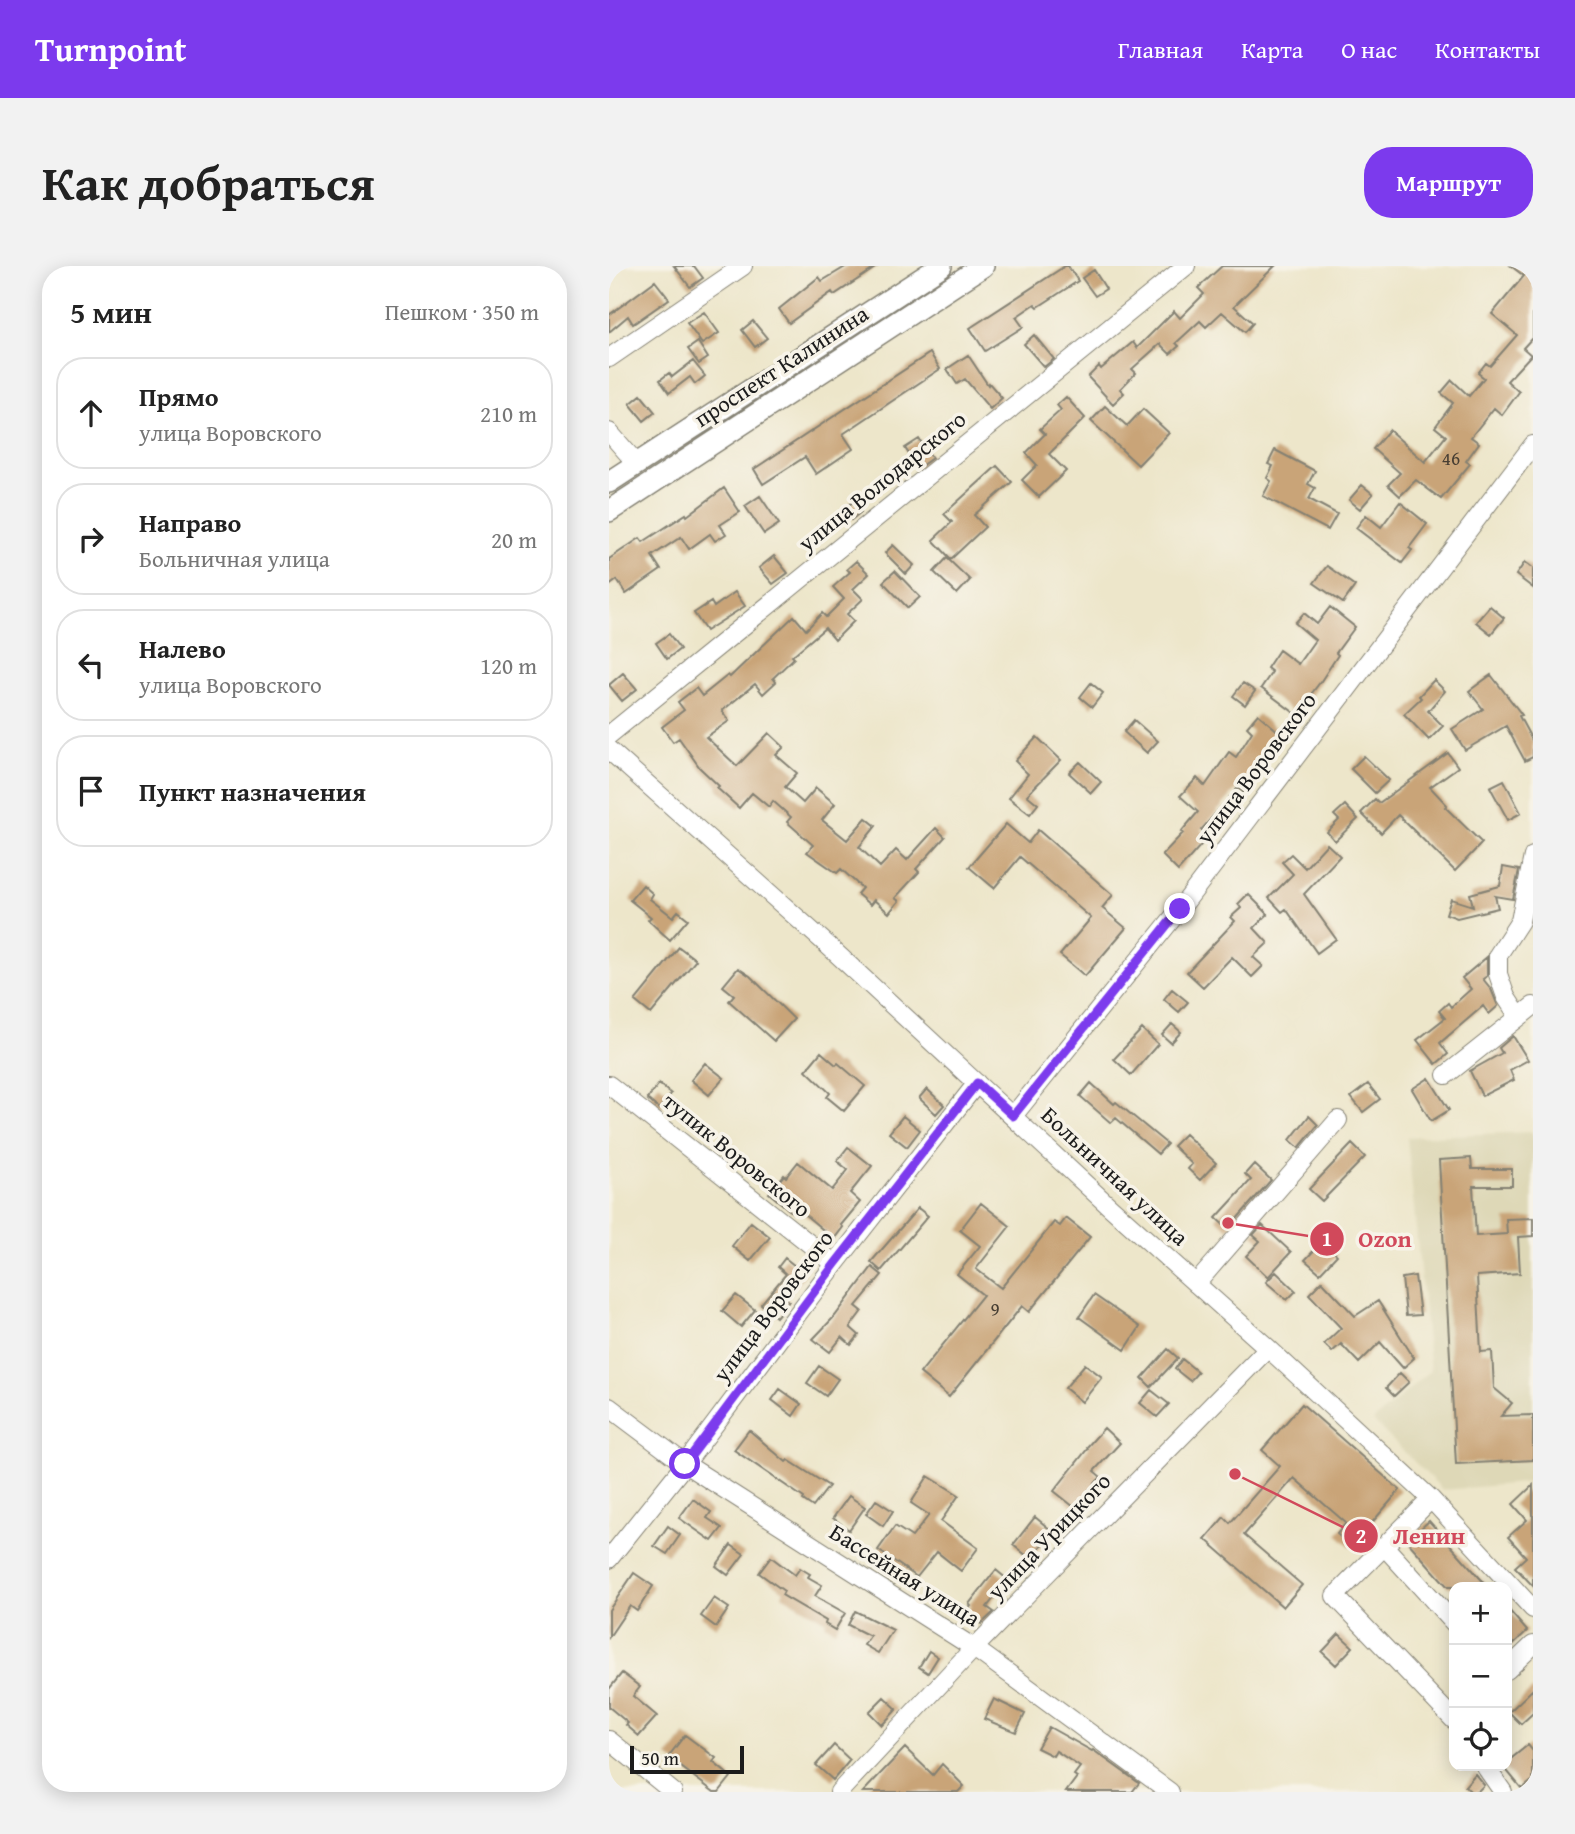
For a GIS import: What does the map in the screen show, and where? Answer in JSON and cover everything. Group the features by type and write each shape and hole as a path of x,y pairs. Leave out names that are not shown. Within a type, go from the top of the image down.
{"main road":[{"name":"проспект Калинина","path":"609,482 941,266"},
{"name":"проспект Калинина","path":"609,511 982,266"}],"street":[{"path":"609,358 743,266"},
{"name":"улица Володарского","path":"609,735 1186,266"},
{"path":"609,432 637,464"},
{"name":"улица Воровского","path":"1013,1116 1180,909 1533,445"},
{"name":"Больничная улица","path":"609,750 1431,1499 1533,1609"},
{"path":"1446,1075 1526,1012 1506,997 1498,974 1498,955 1520,920 1533,856"},
{"name":"улица Воровского","path":"609,1559 977,1083"},
{"name":"тупик Воровского","path":"609,1085 835,1264"},
{"path":"1196,1284 1338,1120"},
{"name":"улица Урицкого","path":"839,1792 974,1648 1268,1348"},
{"name":"Бассейная улица","path":"609,1407 685,1464 974,1648 1170,1792"},
{"path":"1431,1499 1335,1596 1449,1715"},
{"path":"1384,1546 1449,1618"},
{"path":"1512,1665 1533,1645"},
{"path":"609,1740 673,1792"},
{"path":"1488,1771 1503,1792"}],"shaded area":[{"path":"1533,1132 1533,1482 1443,1490 1373,1421 1430,1371 1407,1137"}],"building":[{"path":"674,266 694,266 703,278 690,287"},
{"path":"847,266 878,266 834,295 832,292 789,323 779,309 819,277 822,281"},
{"path":"1068,266 1078,281 1038,307 1035,304 1016,317 1023,327 985,351 970,328"},
{"path":"1222,266 1275,266 1234,306 1253,323 1245,332 1222,312 1206,327 1200,321 1176,343 1179,346 1170,354 1160,344 1132,369 1136,373 1120,389 1124,393 1113,404 1088,377 1133,342 1137,348 1174,311 1180,318 1204,294 1198,288"},
{"path":"1511,266 1533,266 1533,337 1523,348 1531,355 1507,381 1519,392 1502,415 1494,408 1471,437 1479,443 1466,461 1470,464 1441,499 1416,480 1400,496 1388,485 1400,473 1373,449 1389,430 1425,462 1446,436 1435,427 1453,403 1441,393 1452,380 1469,396 1484,378 1478,373 1486,363 1490,366 1517,335 1492,314 1524,276"},
{"path":"1094,270 1106,289 1095,296 1082,278"},
{"path":"655,281 669,299 633,324 628,316 609,332 609,315"},
{"path":"704,312 719,333 702,344 687,323"},
{"path":"753,321 767,338 755,347 742,330"},
{"path":"1034,335 1054,359 1044,367 1024,344"},
{"path":"698,342 708,358 699,364 688,349"},
{"path":"930,353 940,369 843,434 853,449 816,474 805,457 763,484 754,469"},
{"path":"968,355 988,385 989,383 1002,398 990,409 965,379 957,384 947,369"},
{"path":"693,361 705,376 695,384 690,377 669,393 660,380 669,373 672,377"},
{"path":"641,395 655,412 644,421 630,404"},
{"path":"1066,397 1085,418 1049,454 1066,471 1039,497 1022,480 1037,465 1026,453 1045,434 1040,429 1061,410 1057,405"},
{"path":"1105,406 1127,426 1143,409 1169,433 1138,465 1091,421"},
{"path":"919,439 932,458 918,468 905,448"},
{"path":"1275,450 1315,471 1308,484 1315,488 1309,499 1337,514 1328,530 1263,496 1271,481 1267,478 1273,466 1268,464"},
{"path":"997,466 1012,482 974,515 985,527 951,559 933,540 952,522 944,514"},
{"path":"1362,485 1373,494 1360,509 1349,500"},
{"path":"724,488 740,512 720,525 726,534 715,541 710,534 689,549 681,537 652,556 661,570 626,594 617,580 609,586 609,559 640,538 643,542 686,514 687,516"},
{"path":"760,496 779,524 764,534 745,506"},
{"path":"853,502 861,512 851,520 843,510"},
{"path":"1400,502 1427,524 1409,548 1412,550 1402,563 1356,528 1366,515 1381,527"},
{"path":"893,545 914,565 906,574 885,553"},
{"path":"774,556 788,573 773,584 759,568"},
{"path":"947,558 970,580 957,594 934,572"},
{"path":"856,561 869,574 853,589 863,599 847,614 854,621 835,640 825,628 792,656 794,658 773,678 776,682 763,694 755,684 722,711 729,721 706,737 737,766 769,733 784,747 776,755 797,773 785,787 803,803 816,788 835,804 822,820 847,840 866,818 876,826 859,847 880,867 896,850 907,860 936,828 945,837 916,869 919,872 895,898 899,901 889,913 874,900 870,905 857,894 862,888 841,869 837,873 807,852 813,845 787,822 791,817 773,801 769,807 752,793 739,808 717,788 719,786 700,768 679,738 673,742 662,727 684,710 678,702 696,688 702,696 728,675 730,677 794,616 806,630 822,613 826,617 844,599 833,587 850,572 847,569"},
{"path":"1525,562 1533,568 1533,588 1516,575"},
{"path":"1327,566 1355,586 1343,603 1314,583"},
{"path":"895,571 920,597 908,608 883,582"},
{"path":"735,592 745,606 706,631 694,613 711,602 714,607"},
{"path":"1490,606 1504,618 1491,634 1476,622"},
{"path":"1330,607 1355,627 1336,653 1338,655 1321,681 1296,714 1261,688 1272,672 1267,668 1279,650 1298,664 1315,640 1295,623 1304,613 1317,624"},
{"path":"669,634 680,649 667,659 656,643"},
{"path":"623,673 637,689 622,701 609,685"},
{"path":"1491,675 1522,715 1519,716 1533,742 1533,757 1525,761 1506,726 1465,750 1452,729 1483,709 1469,691"},
{"path":"1434,680 1445,691 1428,711 1443,726 1429,740 1404,714 1421,698 1419,696"},
{"path":"1091,683 1103,693 1092,707 1080,697"},
{"path":"1243,683 1255,691 1245,705 1233,696"},
{"path":"1258,714 1280,733 1264,753 1268,756 1245,794 1238,788 1201,830 1209,836 1178,871 1162,855 1198,812 1180,796 1197,778 1205,786 1229,752 1236,757 1252,732 1247,727"},
{"path":"1134,720 1158,741 1147,753 1124,732"},
{"path":"1037,737 1061,760 1027,795 1038,804 1030,814 1009,798 1028,774 1015,761"},
{"path":"1448,753 1458,767 1430,787 1447,805 1445,807 1482,843 1455,871 1398,815 1381,833 1361,813 1375,799 1379,803"},
{"path":"1364,756 1389,780 1375,793 1351,769"},
{"path":"1080,762 1101,782 1091,793 1069,773"},
{"path":"1504,780 1521,813 1508,820 1490,787"},
{"path":"1345,805 1358,819 1335,841 1327,832 1339,820 1334,815"},
{"path":"1006,824 1028,843 1038,830 1113,895 1102,908 1126,928 1085,976 1060,955 1091,918 1020,857 994,888 969,867"},
{"path":"1327,844 1340,856 1304,894 1336,939 1317,953 1286,909 1282,912 1269,898 1293,874 1282,862 1291,854 1305,868"},
{"path":"1503,867 1519,870 1513,899 1495,896 1498,908 1457,918 1446,914 1451,899 1473,906 1470,894 1500,886"},
{"path":"643,885 653,894 650,899 673,917 678,911 688,919 670,940 648,920 651,917 630,900"},
{"path":"1248,894 1268,914 1254,928 1268,943 1253,957 1263,966 1252,977 1232,957 1203,987 1187,972 1235,921 1231,917 1241,908 1238,904"},
{"path":"679,947 696,960 651,1014 635,1001"},
{"path":"1487,957 1487,976 1483,979 1491,989 1498,1006 1489,1014 1483,1006 1440,1043 1448,1054 1436,1064 1417,1040 1445,1018 1439,1011 1448,1003 1451,1007 1471,989 1462,978"},
{"path":"738,968 750,976 794,1019 774,1041 729,1001 734,995 723,986"},
{"path":"1172,989 1188,1002 1179,1012 1164,999"},
{"path":"1172,1024 1181,1032 1171,1043 1162,1035"},
{"path":"1142,1029 1158,1044 1131,1075 1114,1059"},
{"path":"1513,1036 1528,1060 1510,1070 1514,1080 1482,1096 1470,1071 1502,1053 1499,1048"},
{"path":"821,1052 865,1086 844,1111 827,1097 830,1093 806,1070"},
{"path":"705,1063 724,1078 709,1095 691,1080"},
{"path":"1429,1078 1449,1110 1431,1121 1412,1089"},
{"path":"1091,1083 1167,1144 1158,1154 1116,1118 1111,1123 1080,1096"},
{"path":"659,1084 671,1094 659,1109 647,1099"},
{"path":"1368,1084 1380,1099 1363,1112 1351,1097"},
{"path":"927,1089 944,1105 936,1114 919,1098"},
{"path":"903,1116 920,1130 907,1147 889,1133"},
{"path":"1309,1116 1318,1125 1299,1148 1290,1140"},
{"path":"1185,1134 1216,1163 1200,1180 1188,1169 1192,1164 1173,1146"},
{"path":"1352,1144 1365,1157 1322,1201 1309,1189"},
{"path":"848,1147 872,1166 850,1193 860,1202 841,1225 843,1227 834,1239 797,1208 793,1213 769,1193 798,1162 832,1190 848,1170 837,1161"},
{"path":"1471,1158 1472,1169 1512,1169 1512,1186 1473,1186 1476,1236 1507,1234 1506,1219 1533,1218 1533,1236 1518,1237 1520,1273 1477,1276 1481,1352 1492,1351 1494,1388 1512,1403 1501,1416 1533,1415 1533,1460 1456,1464 1439,1160"},
{"path":"1254,1164 1271,1180 1228,1229 1216,1218 1251,1180 1245,1174"},
{"path":"981,1203 1010,1226 976,1269 1001,1288 1054,1222 1060,1226 1066,1218 1090,1237 1029,1312 1022,1306 949,1397 920,1373 983,1295 957,1274 980,1246 960,1230"},
{"path":"918,1208 928,1216 881,1271 871,1262"},
{"path":"751,1222 770,1237 750,1261 732,1246"},
{"path":"1262,1225 1291,1252 1268,1277 1246,1256 1260,1241 1253,1235"},
{"path":"1323,1241 1337,1255 1320,1273 1305,1260"},
{"path":"785,1258 805,1274 776,1317 761,1304 786,1274 778,1267"},
{"path":"872,1267 882,1275 856,1306 862,1311 850,1327 859,1335 851,1345 842,1337 830,1352 813,1339 835,1316"},
{"path":"1276,1272 1296,1291 1287,1300 1266,1282"},
{"path":"1415,1276 1420,1315 1406,1316 1402,1278"},
{"path":"1322,1281 1355,1316 1378,1301 1414,1358 1403,1368 1380,1342 1359,1363 1341,1344 1332,1352 1324,1344 1341,1328 1309,1294"},
{"path":"736,1295 755,1310 741,1327 722,1311"},
{"path":"1094,1295 1140,1327 1125,1350 1079,1317"},
{"path":"1168,1349 1178,1358 1151,1387 1142,1378"},
{"path":"1182,1359 1198,1372 1190,1381 1175,1369"},
{"path":"1085,1364 1102,1377 1082,1402 1065,1388"},
{"path":"819,1366 838,1379 826,1396 807,1383"},
{"path":"1400,1373 1409,1382 1394,1396 1386,1388"},
{"path":"780,1389 801,1404 793,1416 772,1400"},
{"path":"1151,1390 1169,1404 1157,1417 1140,1403"},
{"path":"1302,1404 1400,1490 1351,1547 1337,1534 1346,1523 1294,1478 1244,1535 1302,1585 1283,1607 1205,1539 1224,1517 1230,1523 1280,1466 1262,1450"},
{"path":"1104,1428 1120,1443 1094,1471 1101,1477 1074,1507 1054,1491"},
{"path":"749,1430 786,1462 788,1460 829,1486 813,1507 734,1450"},
{"path":"928,1476 959,1495 941,1521 978,1548 961,1571 937,1552 917,1577 878,1550 895,1526 912,1537 929,1515 911,1503"},
{"path":"1533,1485 1533,1586 1515,1567 1526,1557 1508,1537 1527,1520 1513,1504"},
{"path":"849,1496 865,1507 849,1530 833,1518"},
{"path":"693,1499 711,1512 707,1518 722,1528 712,1541 679,1518"},
{"path":"876,1500 893,1511 883,1526 866,1514"},
{"path":"1035,1517 1052,1531 1031,1559 1013,1545"},
{"path":"1429,1521 1484,1582 1449,1582 1448,1587 1407,1541"},
{"path":"668,1526 680,1535 667,1554 654,1546"},
{"path":"731,1545 744,1554 728,1575 716,1566"},
{"path":"771,1557 795,1575 800,1568 810,1574 808,1577 822,1585 815,1596 845,1613 835,1630 825,1624 826,1621 782,1595 784,1591 759,1573"},
{"path":"996,1570 1008,1580 987,1607 994,1612 981,1624 966,1612 971,1606 969,1604"},
{"path":"634,1573 653,1586 637,1611 630,1606 609,1637 609,1610"},
{"path":"714,1598 729,1608 716,1627 701,1616"},
{"path":"855,1611 893,1630 878,1653 864,1645 870,1636 848,1625"},
{"path":"1512,1614 1527,1631 1512,1645"},
{"path":"1339,1634 1353,1647 1336,1665 1322,1652"},
{"path":"929,1651 938,1657 928,1673 919,1667"},
{"path":"622,1673 640,1687 633,1696 657,1716 639,1736 609,1707 609,1689"},
{"path":"1533,1689 1533,1713 1521,1724 1512,1715 1512,1709"},
{"path":"884,1697 897,1709 882,1725 869,1712"},
{"path":"994,1699 1025,1714 1016,1732 984,1719"},
{"path":"1049,1727 1093,1750 1139,1783 1132,1792 1066,1792 1077,1777 1074,1775 1080,1767 1056,1751 1053,1756 1037,1748"},
{"path":"685,1735 716,1758 713,1762 731,1777 719,1792 714,1792 668,1757"},
{"path":"834,1745 850,1760 833,1780 816,1765"},
{"path":"1528,1745 1533,1751 1533,1780 1522,1789 1507,1771 1512,1771 1512,1758"},
{"path":"905,1748 933,1775 942,1764 964,1786 958,1792 863,1792"},
{"path":"1475,1774 1484,1785 1477,1792 1471,1792 1465,1786"}],"place":[{"name":"Ozon","path":"1228,1223"},
{"name":"Ленин","path":"1235,1474"}],"route":[{"path":"685,1464 835,1264 977,1083 1013,1116 1180,909"}]}
